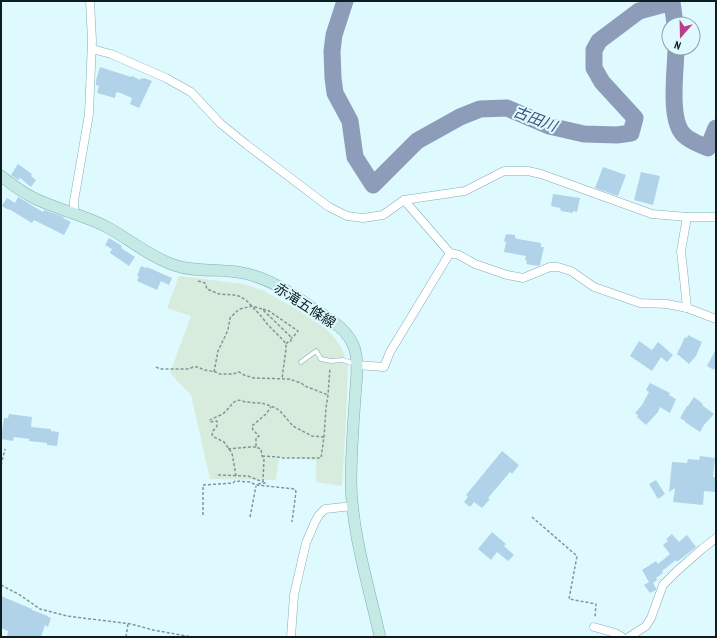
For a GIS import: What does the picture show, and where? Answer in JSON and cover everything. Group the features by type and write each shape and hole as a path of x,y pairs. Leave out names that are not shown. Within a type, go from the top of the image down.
{"main road":[{"name":"赤滝五條線","path":"1,176 16,188 31,196 107,227 163,262 186,269 229,271 257,277 273,284 290,292 329,318 341,328 351,340 355,350 357,364 352,446 351,483 353,506 359,547 380,637"}],"street":[{"path":"74,213 74,201 89,114 92,49 90,1"},
{"path":"92,49 111,54 166,78 192,92 221,124 247,145 329,207 347,216 363,218 383,215 404,200 465,191 504,171 528,171 541,174 652,214 687,218 716,217"},
{"path":"404,200 450,253 459,255 475,264 507,275 523,278 550,267 558,267 571,271 594,287 640,303 667,304 688,308 716,319"},
{"path":"687,218 681,251 682,269 688,308"},
{"path":"357,364 384,367 390,352 450,253"},
{"path":"291,637 294,615 294,596 306,543 315,522 325,509 353,506"},
{"path":"629,637 646,626 651,618 663,585 716,538"},
{"path":"594,627 615,633 622,637"}],"lane":[{"path":"301,362 316,351 321,359 331,361 343,360 357,364"}],"path":[{"path":"197,270 198,280 205,283 207,289 219,294 239,296 246,300 286,344 282,379"},
{"path":"214,372 218,351 228,330 230,318 237,311 252,306 269,311 298,331 291,338 291,341 286,344"},
{"path":"262,309 285,330 291,338"},
{"path":"262,456 281,458 321,458 331,361"},
{"path":"156,367 160,369 189,369 192,367 198,367 219,374 233,374 239,372 254,378 290,380 301,383 328,395"},
{"path":"236,476 232,453 224,442 212,435 217,426 217,421 210,422 210,420 225,412 237,401 242,400 245,402 262,403 280,411 294,426 312,436 324,437"},
{"path":"256,447 256,438 259,436 253,430 252,426 266,414 271,407"},
{"path":"228,448 256,447 261,449 262,456 264,458 263,482 265,483 256,485"},
{"path":"1,465 5,449"},
{"path":"218,475 248,476 263,482"},
{"path":"203,515 203,485 232,483 235,481 250,482 256,485 295,489 296,492 292,522"},
{"path":"250,517 256,485"},
{"path":"532,517 577,556 569,599 596,604 594,627"},
{"path":"1,585 20,595 40,609 67,616 128,624 192,637"},
{"path":"126,637 128,624"}],"green space":[{"path":"179,276 244,284 264,291 298,310 325,328 334,337 342,349 348,365 342,486 316,482 316,460 279,457 276,480 210,479 191,395 170,373 191,316 167,308"}],"building":[{"path":"100,67 131,77 132,76 140,80 141,78 144,78 152,81 139,108 130,104 132,98 118,92 116,92 115,98 97,93 99,86 96,85 96,80"},
{"path":"18,164 32,174 31,176 36,180 31,187 20,178 18,180 11,175"},
{"path":"603,167 626,175 618,196 595,188"},
{"path":"641,172 660,176 653,205 634,200"},
{"path":"553,194 580,198 577,212 573,211 573,213 561,211 560,208 551,206"},
{"path":"18,197 43,212 44,210 64,217 63,218 71,222 64,235 34,220 32,223 2,206 7,198 15,203"},
{"path":"506,234 515,235 515,238 518,239 541,243 541,247 544,247 540,265 526,264 526,256 504,252 506,242 504,241"},
{"path":"109,238 122,246 121,248 135,257 129,266 110,253 112,249 105,245"},
{"path":"141,266 147,267 172,278 169,285 161,281 157,290 137,281 139,276 137,276"},
{"path":"688,335 702,342 696,356 689,364 677,354 685,337 687,338"},
{"path":"639,341 652,350 658,342 673,355 667,362 661,357 652,371 630,356"},
{"path":"716,349 716,365 714,370 707,366"},
{"path":"650,383 670,393 669,395 676,399 670,413 660,407 658,412 646,425 637,417 638,415 635,413 642,405 649,392 646,390"},
{"path":"694,397 714,414 700,432 680,418"},
{"path":"9,414 32,417 31,427 51,429 51,431 59,432 57,446 14,437 13,441 1,439 4,418 8,418"},
{"path":"502,451 519,465 512,474 510,472 488,498 490,499 482,508 474,502 470,507 464,502 468,497 466,495"},
{"path":"700,456 715,458 713,477 716,477 716,492 704,491 703,505 673,502 675,488 669,492 672,462 687,463 688,459 699,460"},
{"path":"656,480 665,494 658,499 649,484"},
{"path":"492,532 506,544 504,546 514,555 508,561 497,552 491,560 478,549"},
{"path":"672,534 679,542 687,535 696,547 677,562 676,560 662,571 663,573 656,578 657,580 653,583 656,590 650,593 644,585 649,582 642,570 656,561 658,564 670,554 663,545 668,541 666,539"},
{"path":"1,596 51,618 48,627 45,625 41,637 7,636 8,631 1,628"}],"waterway":[{"name":"古田川","path":"345,1 334,35 332,51 335,93 350,121 355,157 373,185 417,141 460,117 480,109 507,108 549,126 584,134 617,135 631,133 635,118 602,82 594,68 594,50 599,41 639,11 672,2 674,16"},
{"name":"古田川","path":"676,56 674,106 679,128 684,135 696,143 708,148 716,128"}]}
